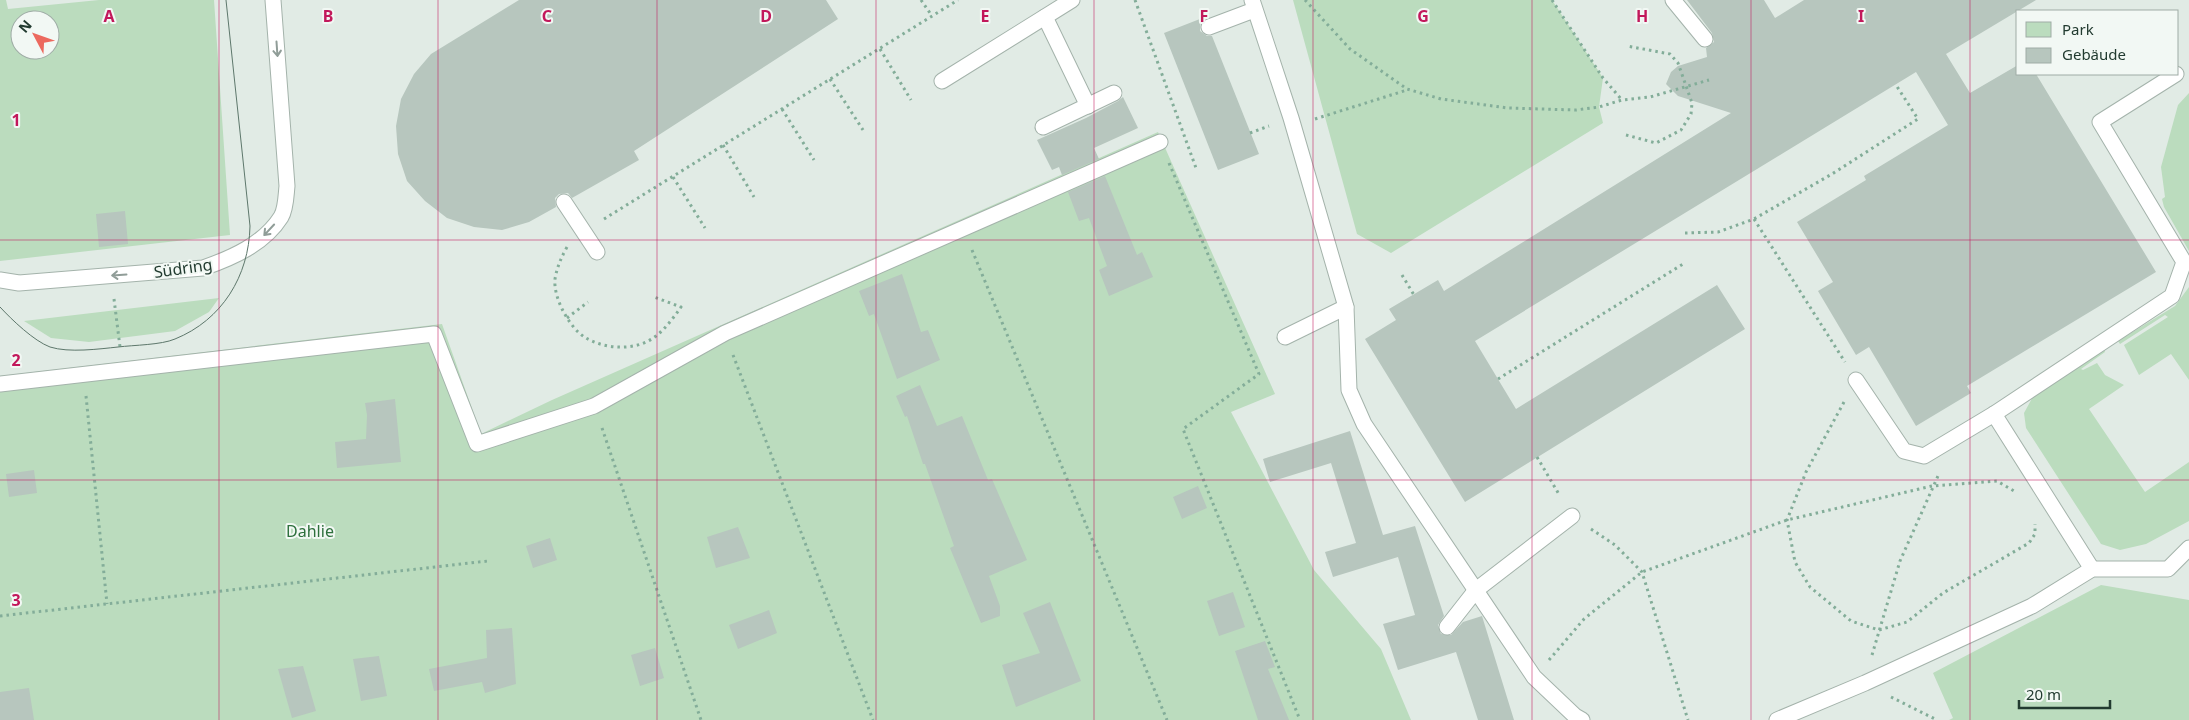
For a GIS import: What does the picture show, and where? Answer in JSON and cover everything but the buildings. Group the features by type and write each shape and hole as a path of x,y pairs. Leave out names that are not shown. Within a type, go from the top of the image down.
{"lane":[{"name":"Südring","path":"0,280 19,283 204,268 228,260 250,247 268,233 282,215 287,186 273,0"},
{"path":"942,81 1072,0"},
{"path":"1673,0 1704,39"},
{"path":"1209,27 1253,5 1294,126 1346,307 1349,390 1364,424 1534,677 1575,716 1582,720"},
{"path":"1045,17 1088,106"},
{"path":"1856,380 1904,451 1924,456 1994,414 2172,296 2184,262 2100,122 2174,75"},
{"path":"1043,127 1114,93"},
{"path":"0,384 84,376 434,334 477,444 594,406 725,333 1160,142"},
{"path":"564,202 596,252"},
{"path":"1285,337 1346,307"},
{"path":"1994,414 2092,569"},
{"path":"1447,627 1476,590 1572,516"},
{"path":"1778,720 1865,684 2032,606 2092,569 2168,569 2189,548"}],"path":[{"path":"921,0 932,16"},
{"path":"654,297 681,307 655,337 636,346 612,347 585,338 567,318 558,300 555,281 559,261 568,245 583,232 958,0"},
{"path":"1135,0 1196,168"},
{"path":"1304,0 1350,49 1407,89 1441,99 1508,108 1576,110 1599,107 1622,100 1650,97 1709,80"},
{"path":"1552,0 1603,78 1622,100"},
{"path":"1626,135 1656,143 1681,130 1691,114 1692,103 1678,62 1670,54 1627,46"},
{"path":"880,49 912,100"},
{"path":"830,79 863,130"},
{"path":"1685,233 1718,232 1754,219 1832,174 1918,119 1896,85"},
{"path":"1294,126 1407,89"},
{"path":"782,109 814,160"},
{"path":"1160,142 1259,374 1183,429 1300,720"},
{"path":"723,145 754,197"},
{"path":"673,177 705,228"},
{"path":"1754,219 1856,380 1806,472 1787,520 1795,562 1810,587 1851,621 1879,630 1907,622 1943,593 2029,544 2034,534 2035,516"},
{"path":"963,229 1167,720"},
{"path":"1498,379 1683,264"},
{"path":"1402,275 1414,294"},
{"path":"111,276 120,347"},
{"path":"567,318 588,302"},
{"path":"725,333 873,720"},
{"path":"84,376 107,604"},
{"path":"594,406 701,720"},
{"path":"1937,720 1865,684 1900,561 1932,486 1949,456 1942,445"},
{"path":"1537,457 1572,516 1615,545 1642,572 1688,720"},
{"path":"1534,677 1584,619 1642,572 1787,520 1932,486 1997,481 2022,496"},
{"path":"0,616 488,561"}],"green space":[{"path":"0,0 6,0 8,9 99,0 214,0 230,235 0,261"},
{"path":"1293,0 1552,0 1603,78 1599,107 1603,123 1391,253 1357,234"},
{"path":"2189,93 2189,251 2164,207 2162,199 2165,197 2161,167 2178,105"},
{"name":"Dahlie","path":"1158,132 1275,394 1231,412 1314,570 1381,649 1411,720 0,720 0,376 442,324 481,434 552,400"},
{"path":"2189,287 2189,380 2171,354 2139,375 2124,345 2168,317 2165,315 2120,344 2118,341 2175,306"},
{"path":"219,298 209,312 175,331 89,342 51,338 24,321"},
{"path":"2104,349 2105,352 2081,369 2083,370 2097,363 2105,375 2124,385 2089,409 2145,492 2189,462 2189,521 2146,544 2120,550 2101,544 2026,428 2024,413 2035,393"},
{"path":"2101,585 2189,600 2189,720 1949,720 1953,718 1933,673"}],"tram line":[{"path":"0,307 23,330 44,344 58,349 84,350 155,344 175,339 192,331 206,320 230,294 244,262 250,226 226,0"}]}
